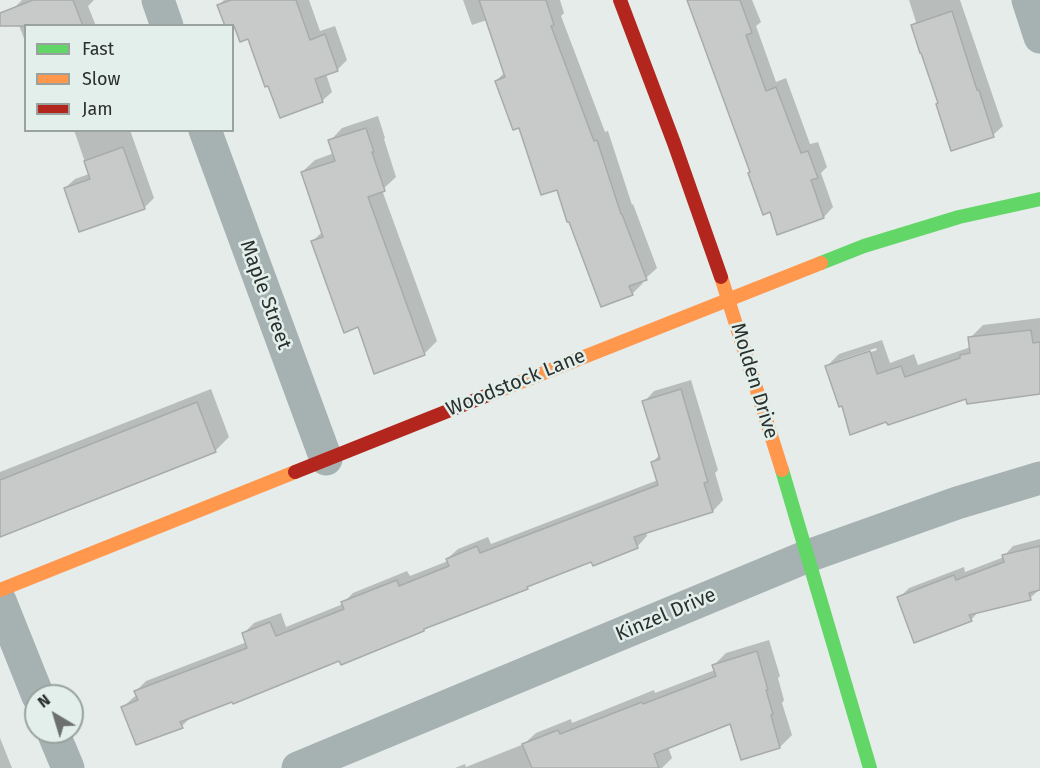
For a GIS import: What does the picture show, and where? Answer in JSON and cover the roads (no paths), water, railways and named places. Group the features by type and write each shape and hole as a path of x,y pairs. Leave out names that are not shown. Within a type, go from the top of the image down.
{"street":[{"path":"158,0 166,24"},
{"name":"Molden Drive","path":"620,0 674,142 729,298 870,768"},
{"path":"1028,0 1040,37"},
{"name":"Maple Street","path":"206,132 326,459"},
{"name":"Woodstock Lane","path":"0,590 864,246 959,216 1040,199"},
{"name":"Kinzel Drive","path":"298,768 808,556 957,503 1040,478"},
{"path":"0,601 33,684"},
{"path":"58,744 68,768"}]}
